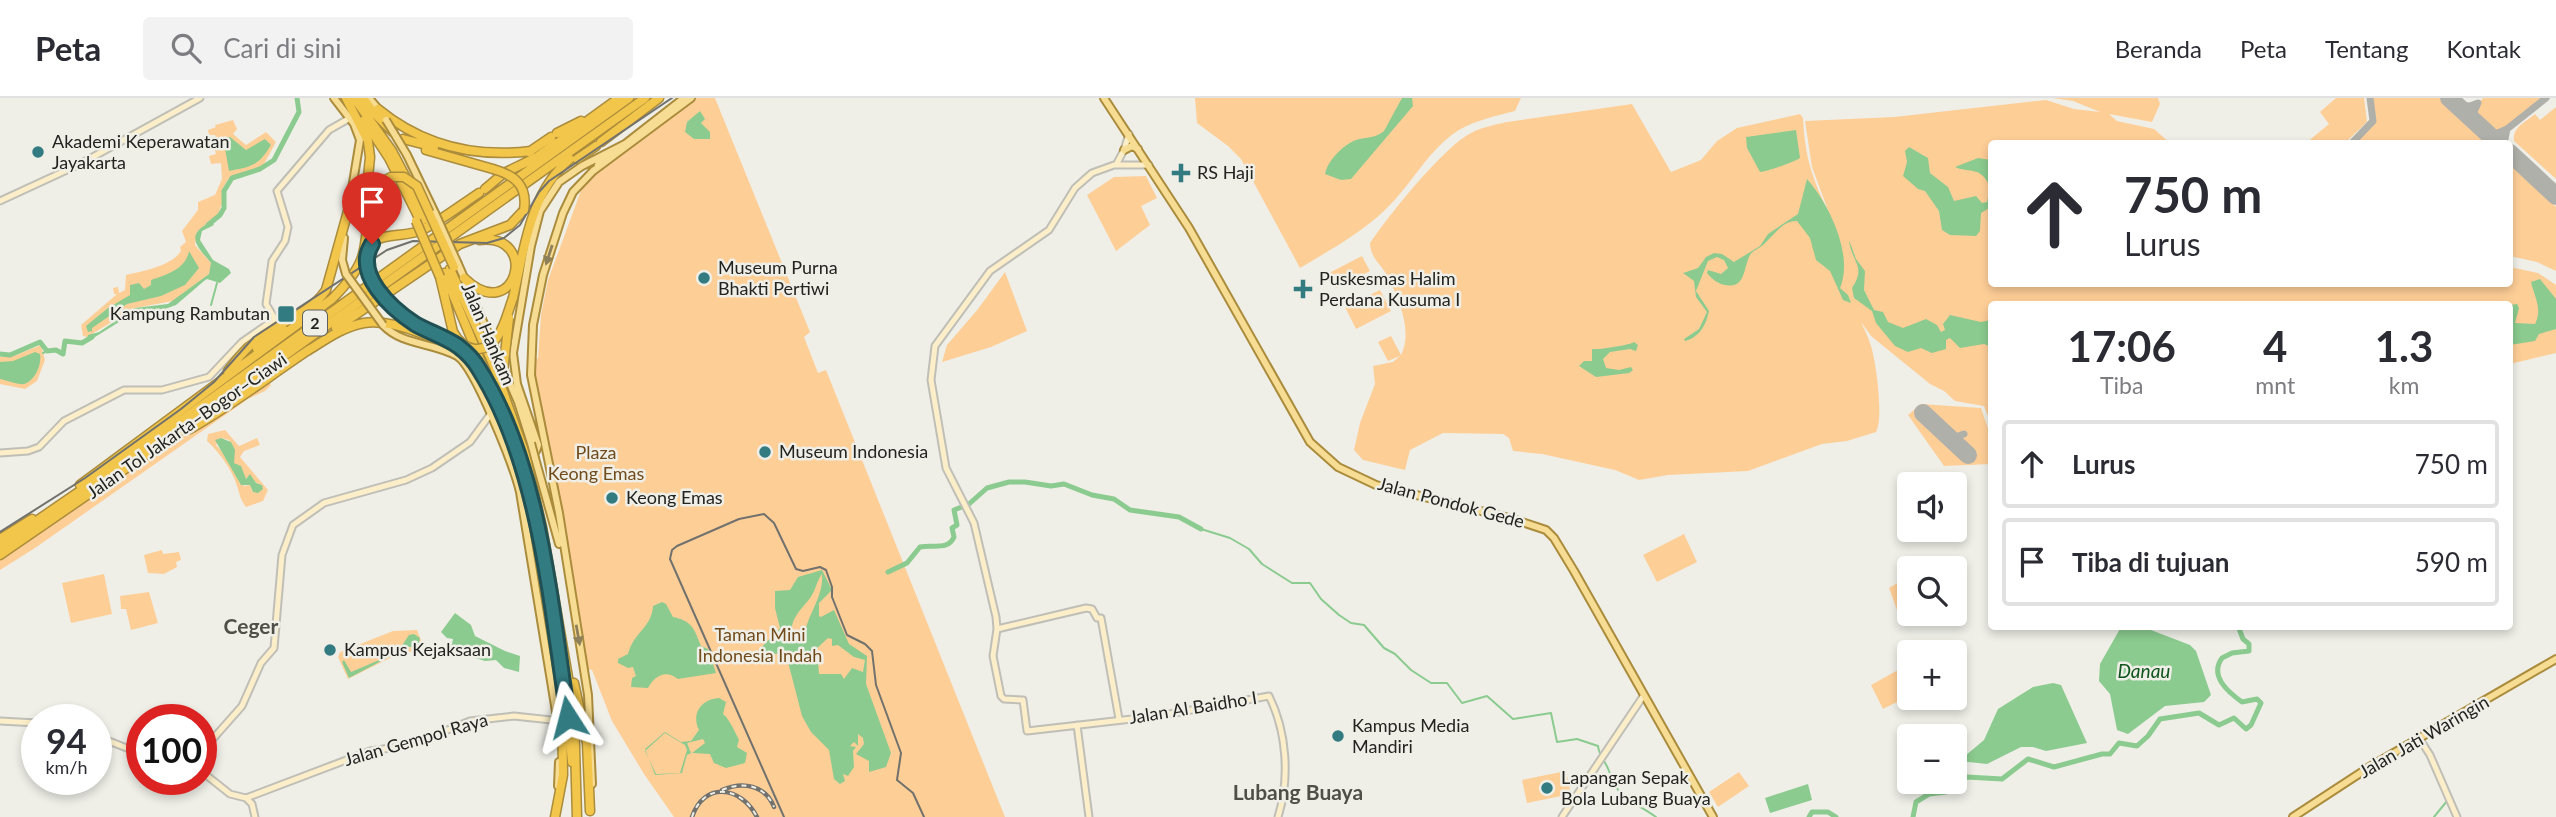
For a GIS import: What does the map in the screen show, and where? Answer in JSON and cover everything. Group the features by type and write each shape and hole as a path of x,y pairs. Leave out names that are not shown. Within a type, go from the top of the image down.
{"highway":[{"path":"347,98 382,146 425,219 449,270 449,339"},
{"path":"347,98 363,128 369,149 357,267"},
{"path":"354,98 392,151 477,329 477,361"},
{"path":"282,358 342,325 467,240 510,225 524,209 524,195 520,184 511,175 426,150 403,139 383,123 363,98"},
{"path":"403,139 453,152 508,158 531,151 556,138 619,98"},
{"name":"Jalan Tol Jakarta–Bogor–Ciawi","path":"0,546 144,447 629,98"},
{"name":"Jalan Tol Jakarta–Bogor–Ciawi","path":"0,555 154,449 645,98"},
{"path":"492,372 504,351 530,226 541,196 551,179 653,98"},
{"path":"596,143 659,98"},
{"path":"378,109 409,132 432,142 495,154 531,151"},
{"path":"522,455 507,421 492,372 449,339 418,326 394,307 368,270 367,255 376,241 386,236 419,232 482,191 504,173 537,157 556,138"},
{"path":"0,539 98,472 340,291 357,267 365,246 372,195 379,184 391,177 404,177 417,186 449,270 477,361 492,372 517,425 576,733 577,817"},
{"path":"226,376 238,358 258,338 310,307 321,297 348,211"},
{"path":"439,260 468,243 483,239 505,245 516,260 517,267 512,280 499,292 484,293 464,278"},
{"path":"154,449 203,422 332,335 351,327 371,322 391,324 477,349 490,345 500,333 513,298"},
{"path":"226,376 251,348 314,313"},
{"path":"249,360 254,352 290,324"},
{"path":"558,633 587,743 590,814"},
{"path":"555,817 564,775 558,633"},
{"path":"558,633 571,743 572,817"}],"main road":[{"path":"334,98 350,118 360,143 342,248 346,274 383,325 403,339 477,361"},
{"path":"369,98 407,155 425,219"},
{"path":"595,169 599,162 684,98"},
{"path":"590,814 592,755 588,695 546,445 531,375 530,358 537,298 563,213 583,179 691,98"},
{"name":"Jalan Pondok Gede","path":"1104,98 1190,230 1298,425 1315,448 1343,470 1376,485 1513,519 1548,532 1574,571 1713,817"},
{"path":"555,817 559,727 554,718 525,514 513,368 518,318 540,211 577,161 625,144"},
{"path":"1124,150 1132,146 1141,152 1143,160 1140,165"},
{"path":"577,161 595,169"},
{"path":"577,161 583,179"},
{"name":"Jalan Hankam","path":"449,270 464,278 518,402 522,455 565,565"},
{"path":"482,318 494,333 503,336 511,331 518,318"},
{"path":"477,361 480,370 493,363 495,357 491,340"},
{"path":"477,361 490,412 522,455"},
{"path":"522,455 542,439 543,429"},
{"path":"522,455 537,454 546,445"},
{"name":"Jalan Jati Waringin","path":"2293,817 2419,738 2556,659"}],"street":[{"path":"0,201 80,164 200,98"},
{"path":"0,453 28,451 39,447 64,421 124,390 162,390 209,377 243,342 275,319 266,304 272,261 288,232 286,215 277,191 329,130 350,118"},
{"path":"1116,165 1129,134"},
{"path":"1119,719 1101,618 1097,618 1092,608 997,628 976,528 948,473 931,380 935,346 990,271 1049,230 1075,188 1092,173 1116,165 1149,164"},
{"path":"217,734 242,706 261,663 274,648 282,555 292,525 324,503 406,480 432,468 471,442 490,412"},
{"name":"Jalan Al Baidho I","path":"997,628 993,656 1001,696 1003,699 1023,699 1027,731 1158,716 1270,697 1285,756 1283,798 1278,817"},
{"path":"1562,817 1644,697"},
{"name":"Jalan Gempol Raya","path":"246,797 370,751 410,745 470,721 514,716 554,718"},
{"path":"0,721 21,722"},
{"path":"1077,725 1088,817"},
{"path":"2419,738 2430,755 2457,817"},
{"path":"217,784 230,794 246,797 252,804 255,817"}],"green space":[{"name":"Taman Mini Indonesia Indah","path":"692,98 715,98 810,332 804,337 818,373 826,370 1005,817 674,817 612,721 592,670 587,669 533,361 538,358 541,315 548,280 583,185"},
{"path":"1195,98 1521,98 1515,111 1472,124 1448,138 1375,219 1300,268 1241,159 1197,123"},
{"path":"2053,98 2158,98 2160,104 2152,122 2109,114 2117,121 2154,129 2167,140 1988,140 1988,287 2513,287 2513,268 2538,273 2556,285 2556,353 2513,363 2513,301 1988,301 1988,416 1984,406 1955,401 1930,384 1871,336 1861,322 1870,343 1877,374 1879,414 1876,432 1847,441 1822,444 1748,471 1668,475 1639,480 1615,470 1542,454 1513,451 1509,438 1503,434 1443,433 1410,450 1405,470 1363,460 1354,450 1360,423 1375,384 1373,366 1393,362 1400,356 1388,361 1378,342 1391,336 1401,355 1406,336 1396,296 1388,277 1372,253 1370,243 1428,170 1471,133 1507,122 1632,104 1671,172 1701,160 1717,141 1737,128 1800,114 1803,118 1810,167 1829,213 1812,167 1805,121 1894,117 2046,100 2074,109 2100,112 2073,101"},
{"path":"2336,98 2364,98 2367,122 2348,140 2310,140 2329,124 2320,112"},
{"path":"2370,98 2443,98 2487,140 2354,140 2373,121"},
{"path":"2483,98 2545,98 2510,127 2495,133 2486,131 2475,122 2475,107"},
{"path":"2556,107 2556,179 2514,141 2514,136 2520,125 2535,114 2540,120"},
{"path":"233,120 237,129 233,134 246,145 266,132 276,142 263,166 228,179 222,190 222,204 218,214 197,232 195,245 212,264 209,274 173,301 135,308 87,337 83,336 81,325 117,294 114,294 113,288 118,287 119,293 125,290 126,275 171,261 181,251 180,247 186,242 182,231 198,210 198,202 215,195 222,179 221,163 211,164 209,156 216,154 214,148 209,149 208,144 216,142 215,135 209,135 208,130"},
{"path":"2513,165 2556,207 2556,271 2537,262 2513,257"},
{"path":"1146,176 1157,198 1141,206 1150,225 1116,251 1087,195 1114,177"},
{"path":"1362,256 1370,271 1336,288 1329,273"},
{"path":"1005,272 1027,331 991,347 942,362 947,345"},
{"path":"1380,290 1391,311 1356,329 1345,307"},
{"path":"41,345 45,360 37,381 25,389 0,384 0,357 16,355"},
{"path":"267,378 271,385 265,391 248,399 0,570 0,555 154,449 203,422"},
{"path":"1921,404 1981,408 1988,428 1988,464 1944,466 1908,415"},
{"path":"225,430 239,446 257,438 260,445 244,451 240,457 268,490 263,501 246,507 229,468 207,441 208,434","holes":["221,438 229,440 234,463 246,479 250,475 256,483 262,485 253,492 250,485 244,486 216,445"]},
{"path":"1684,534 1697,562 1657,582 1643,555"},
{"path":"162,550 163,554 179,552 181,560 176,562 177,567 164,574 148,573 144,555"},
{"path":"104,574 112,614 71,623 62,583"},
{"path":"1897,583 1897,610 1889,588"},
{"path":"149,592 158,623 131,630 126,609 121,609 120,596"},
{"path":"417,630 425,650 400,653 348,679 338,657 340,652 393,631"},
{"path":"1897,671 1897,702 1883,709 1871,685"},
{"name":"Lapangan Sepak Bola Lubang Buaya","path":"1566,771 1571,794 1527,803 1522,780"},
{"path":"1739,772 1749,786 1718,807 1709,792"}],"water":[{"path":"1402,98 1412,98 1413,106 1351,179 1341,180 1325,174 1333,158 1346,145 1384,131"},
{"path":"700,111 705,119 701,123 710,132 710,139 694,139 685,132 687,122"},
{"path":"1796,130 1800,158 1760,172 1747,148 1746,137"},
{"path":"226,137 230,137 246,150 265,139 271,145 254,164 229,171 224,143"},
{"path":"1909,147 1928,158 1930,173 1948,187 1954,201 1976,196 1982,203 1987,202 1988,197 1988,209 1981,213 1980,231 1976,236 1950,235 1942,230 1939,211 1925,191 1918,189 1903,176 1907,162 1905,151"},
{"path":"1978,158 1988,160 1988,184 1975,171 1955,167"},
{"path":"1807,179 1823,202 1837,230 1844,261 1840,288 1848,295 1851,303 1843,300 1830,271 1816,260 1810,238 1797,221 1792,221 1783,226 1763,245 1751,253 1743,276 1737,284 1720,284 1713,279 1707,273 1708,270 1721,274 1728,268 1724,260 1717,257 1708,261 1696,291 1709,311 1708,316 1698,333 1685,341 1684,339 1699,329 1707,312 1696,297 1694,281 1683,273 1698,268 1706,257 1714,253 1722,254 1734,262 1760,246 1768,234 1798,214"},
{"path":"211,222 214,225 202,231 200,240 213,260 231,273 220,283 207,279 176,305 135,312 87,342 88,335 99,332 135,308 168,304 209,274 211,263 198,246 195,236"},
{"path":"1849,240 1856,259 1865,271 1864,290 1874,310 1883,312 1888,322 1903,328 1926,319 1937,325 1941,332 1945,330 1943,324 1950,315 1981,322 1988,321 1988,346 1960,348 1950,338 1946,340 1946,349 1932,353 1921,348 1908,352 1895,346 1876,323 1872,311 1854,298 1852,288 1858,269"},
{"path":"189,251 199,268 185,285 161,296 127,304 88,332 86,326 130,295 130,285 139,283 144,289 151,285 151,280 180,267"},
{"path":"2540,279 2556,299 2556,329 2539,334 2535,341 2513,345 2513,305 2517,304 2519,308 2515,323 2535,324 2537,318 2538,308 2531,282"},
{"path":"1634,342 1638,345 1636,351 1630,349 1610,352 1603,359 1606,368 1619,370 1631,367 1633,370 1629,373 1596,377 1579,366 1584,361 1592,361 1592,349"},
{"path":"35,352 40,354 40,362 37,372 28,382 19,384 0,379 0,362 13,361"},
{"path":"221,438 231,442 235,450 234,463 241,466 246,479 250,474 256,483 262,485 263,489 258,493 253,492 250,485 241,485 215,440"},
{"path":"822,570 832,590 819,603 819,616 834,610 849,644 867,656 866,684 891,753 886,767 869,772 869,761 856,754 864,744 863,738 858,734 858,746 854,742 850,746 856,747 853,751 854,767 848,776 843,774 845,781 840,784 834,779 829,750 811,732 802,716 787,658 781,653 763,656 759,650 780,628 775,608 775,591 790,590 798,577","holes":["822,574 819,597 805,632 794,636 794,619 812,595","828,638 832,639 832,646 838,645 854,657 865,660 863,672 852,668 844,679 841,674 819,674 814,651"]},
{"path":"662,602 673,617 692,626 701,646 708,649 716,673 678,679 665,674 657,677 648,688 631,687 632,678 636,676 633,667 628,668 618,663 618,659 628,654 649,619 653,606"},
{"path":"455,613 471,625 475,636 520,656 519,672 504,668 496,660 485,661 450,650 446,646 452,644 453,639 447,638 441,632"},
{"name":"Danau","path":"2119,630 2151,630 2190,645 2196,651 2211,695 2204,702 2165,706 2128,734 2117,730 2110,694 2099,681 2100,664"},
{"path":"414,634 420,638 418,647 408,647 349,678 342,662 344,660 351,672 384,658 380,648 391,652 389,649 401,647 409,635"},
{"path":"2053,683 2061,685 2087,743 2046,751 2021,747 1987,764 1967,762 1967,754 1984,740 1998,709 2033,687"},
{"path":"719,698 726,702 723,714 739,740 737,747 747,753 745,763 726,768 714,763 710,754 692,753 705,743 703,739 687,743 691,753 687,755 682,773 655,775 649,759 656,774 680,773 687,750 685,745 665,733 645,749 665,732 681,742 691,741 699,730 696,718 699,708"},
{"path":"1808,784 1812,800 1770,813 1765,798"}],"waterway":[{"path":"208,225 224,208 224,191 232,178 260,169 274,160 299,112 297,98"},
{"path":"211,305 217,283"},
{"path":"0,354 10,355 40,342 47,351 56,350 63,354 65,341 82,343 92,337"},
{"path":"43,353 47,351"},
{"path":"888,572 907,563 920,547 948,544 954,537 952,528 957,525 954,510 969,504 987,488 1009,482 1051,486 1064,484 1092,495 1114,499 1130,510 1179,517 1201,529"},
{"path":"1201,529 1230,538 1249,549 1262,564 1292,583 1310,583 1321,599 1339,615 1351,623 1364,625 1384,648 1431,683 1447,683 1462,703 1487,696 1513,719 1551,713 1557,742 1577,739 1598,746 1613,782 1622,795 1656,817"},
{"path":"1913,817 1916,802 1929,794 1946,792 1967,777 2002,779 2028,759 2054,767 2110,754 2119,743 2137,746 2160,719 2199,713 2219,725 2234,718 2246,729 2251,725 2261,703 2257,699 2242,702 2222,683 2218,671 2222,658 2232,653 2249,651 2249,644 2243,639 2240,630"},
{"path":"2434,817 2447,801"},
{"path":"1809,817 1812,812 1828,812 1836,817"}],"taxiway":[{"path":"2355,140 2373,121 2370,98"},
{"path":"2507,129 2546,98"},
{"path":"2456,105 2470,106 2478,103 2473,114 2475,122"},
{"path":"2486,132 2498,133 2507,129 2505,140"},
{"path":"1950,439 1964,434"}],"runway":[{"path":"2449,98 2495,140"},
{"path":"2513,156 2556,196"},
{"path":"1923,413 1968,455"}],"tunnel":[{"path":"591,143 596,140"}],"tram line":[{"path":"0,532 85,478 181,409 214,382 254,337 387,250 413,241 487,243 504,238 520,225 539,192 549,181 672,98"},
{"path":"784,817 670,559 672,550 677,546 739,519 764,514 774,523 796,569 803,571 820,567 826,570 832,587 832,597 847,635 865,644 872,651 876,685 901,753 897,780 913,793 924,817"}],"railway":[{"path":"722,790 738,786 752,787 765,794 774,807"},
{"path":"692,817 705,797 723,792 742,799 757,817"}],"place":[{"name":"Akademi Keperawatan Jayakarta","path":"38,152"},
{"name":"RS Haji","path":"1181,173"},
{"name":"Museum Purna Bhakti Pertiwi","path":"704,278"},
{"name":"Puskesmas Halim Perdana Kusuma I","path":"1303,289"},
{"name":"Kampung Rambutan","path":"286,314"},
{"name":"Museum Indonesia","path":"765,452"},
{"name":"Keong Emas","path":"612,498"},
{"name":"Kampus Kejaksaan","path":"330,650"},
{"name":"Kampus Media Mandiri","path":"1338,736"},
{"name":"Lapangan Sepak Bola Lubang Buaya","path":"1547,788"}],"district":[{"name":"Ceger","path":"251,627"},
{"name":"Lubang Buaya","path":"1298,793"}],"route":[{"path":"372,244 367,255 367,267 384,296 405,317 450,341 466,353 481,372 507,421 528,487 538,534 568,717"}],"park label":[{"name":"Plaza Keong Emas","path":"596,463"}]}
